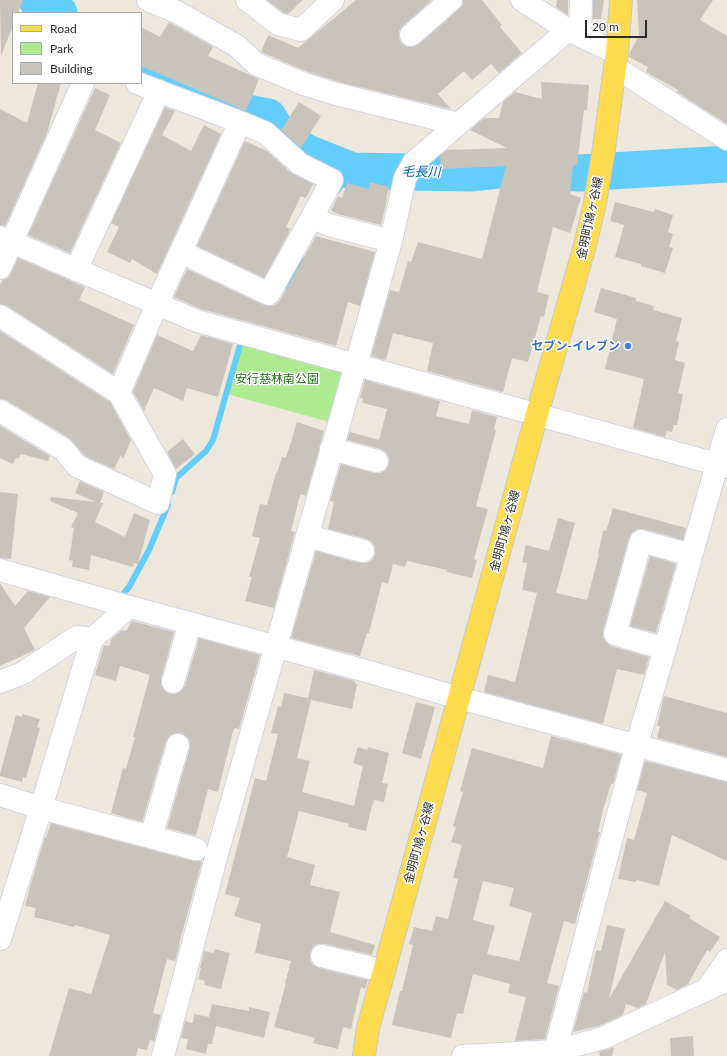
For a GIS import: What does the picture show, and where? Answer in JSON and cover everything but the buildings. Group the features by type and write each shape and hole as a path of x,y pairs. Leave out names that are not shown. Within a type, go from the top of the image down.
{"main road":[{"name":"金明町鳩ヶ谷線","path":"364,1056 368,1028 585,245 597,192 604,148 616,60 621,0"}],"street":[{"path":"148,0 177,12 237,46 256,64 283,76 336,94 458,124"},
{"path":"247,0 278,24 301,30 333,0"},
{"path":"412,35 451,0"},
{"path":"522,0 616,60 727,140"},
{"path":"163,1056 217,854 391,241 405,178 414,162 458,124 574,33 581,0"},
{"path":"0,268 6,240 83,84"},
{"path":"140,84 266,133 300,164 332,180 269,294 181,252"},
{"path":"76,270 159,91"},
{"path":"119,393 157,304 240,122"},
{"path":"312,217 329,225 391,241"},
{"path":"6,240 197,321 722,466"},
{"path":"0,316 119,393 165,474 158,503 77,466 62,449 0,411"},
{"path":"555,1053 636,747 691,555 722,466 727,429"},
{"path":"331,449 378,461"},
{"path":"307,536 363,551"},
{"path":"665,649 615,634 641,542 691,555"},
{"path":"0,570 636,747 727,770"},
{"path":"0,939 42,808 92,639 129,607"},
{"path":"173,682 190,623"},
{"path":"0,682 23,672 77,637 92,639"},
{"path":"151,837 178,745"},
{"path":"0,795 42,808 196,849"},
{"path":"322,956 384,971"},
{"path":"463,1056 555,1053 603,1038 717,984 727,960"}],"green space":[{"name":"安行慈林南公園","path":"244,341 343,368 330,422 227,394"}],"waterway":[{"name":"毛長川","path":"37,0 44,2 58,12"},
{"name":"毛長川","path":"142,72 183,93 231,110 268,117 279,135 307,153 352,171 471,173 506,169 579,173 727,164"},
{"path":"337,191 352,171"},
{"path":"288,287 301,259"},
{"path":"172,492 176,478 206,451 213,440 242,338"},
{"path":"119,599 129,587 149,550 168,505"}],"place":[{"name":"セブン-イレブン","path":"628,346"}]}
